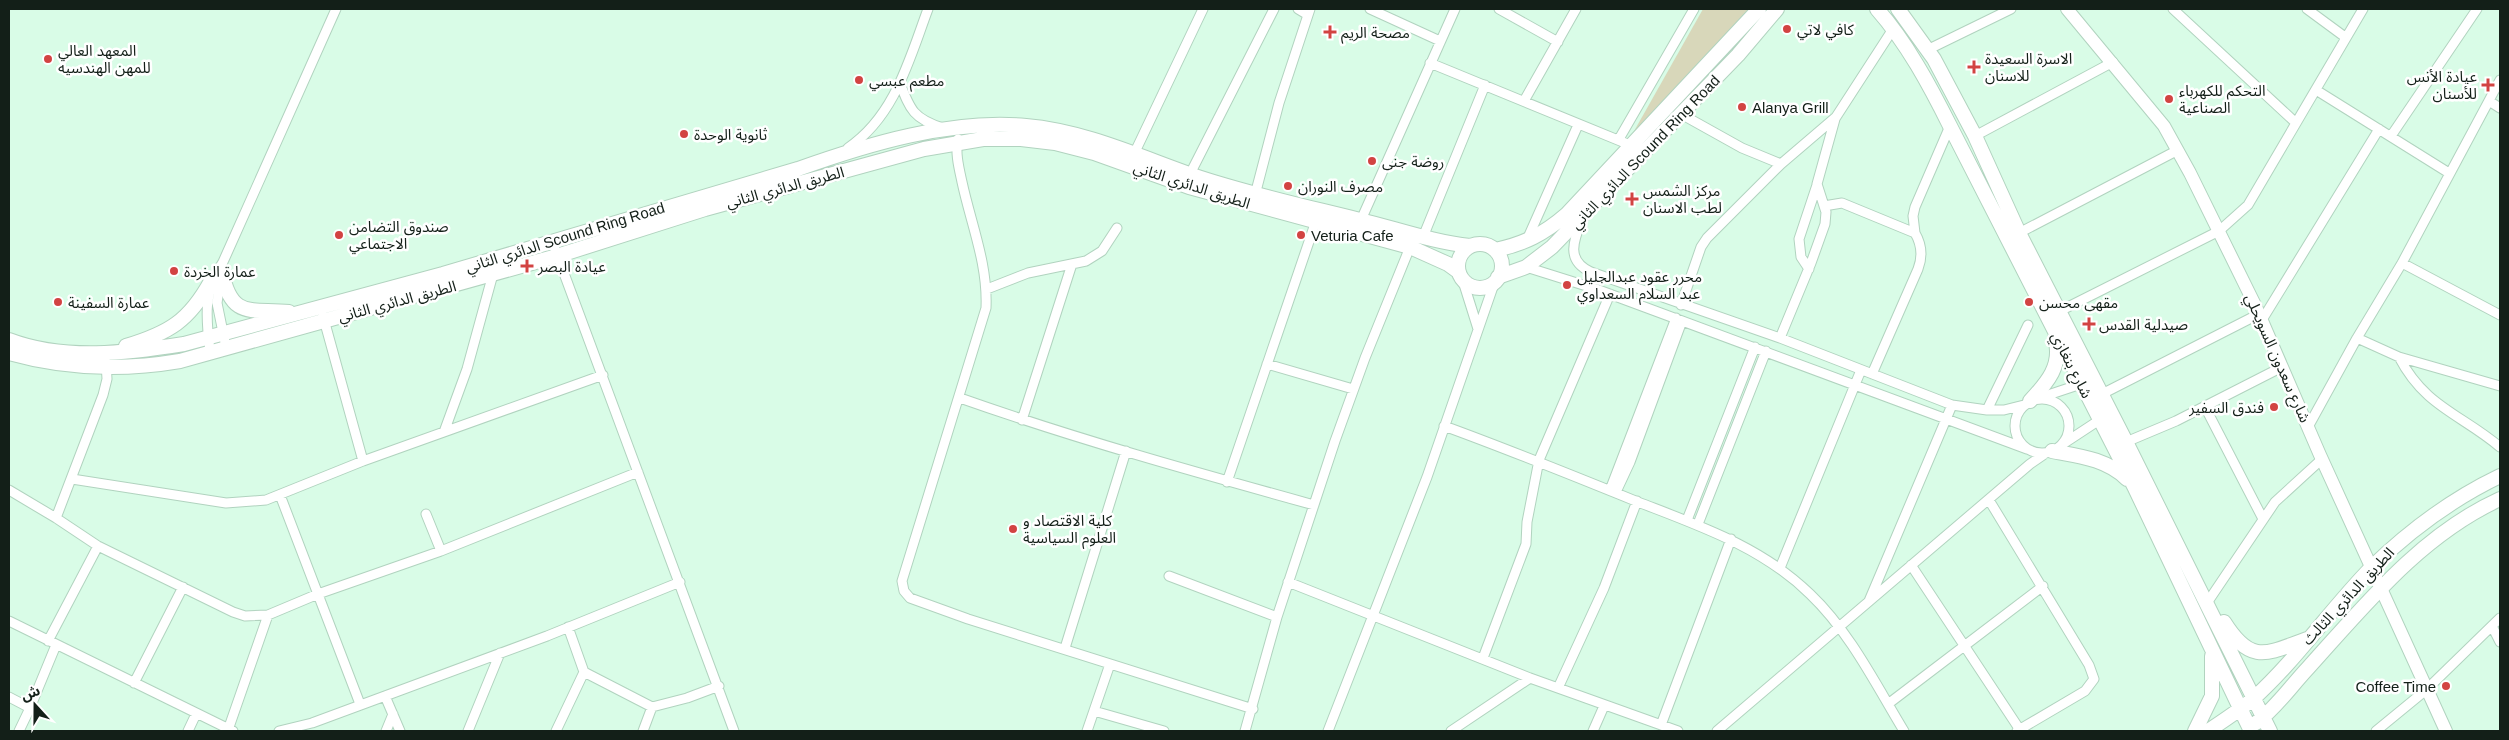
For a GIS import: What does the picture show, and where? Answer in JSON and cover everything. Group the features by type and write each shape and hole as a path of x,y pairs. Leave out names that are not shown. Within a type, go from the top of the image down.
{"main road":[{"name":"الدائري الثاني Scound Ring Road","path":"1495,250 1526,242 1540,236 1567,214 1625,142 1759,9"},
{"name":"شارع بنغازي","path":"1877,9 1893,29 1933,93 2088,381 2134,486 2210,643 2248,730"},
{"name":"شارع بنغازي","path":"1898,9 1927,50 1974,136 2054,316"},
{"name":"شارع سعدون السويحلي","path":"2067,9 2113,62 2164,126 2178,150 2261,317 2322,459 2446,731"},
{"name":"الدائري الثاني Scound Ring Road","path":"1497,279 1526,267 1552,247 1738,55 1776,11"},
{"name":"الطريق الدائري الثاني","path":"907,137 961,127 1025,126 1056,130 1255,195 1361,220 1423,238 1470,246"},
{"name":"الدائري الثاني Scound Ring Road","path":"9,340 20,344 75,352 142,351 184,344 443,274 798,169 840,154 907,137"},
{"name":"الطريق الدائري الثاني","path":"9,353 77,366 105,368 146,366 180,360 556,256 705,209 957,142 983,139 1021,139 1055,143 1094,153 1189,187 1410,247 1448,264 1460,275"},
{"path":"798,169 802,183"},
{"path":"1481,244 1495,250 1502,263 1497,279 1490,285 1471,286 1460,275 1460,257 1470,246 1481,244"},
{"path":"219,272 231,300 239,307 250,310 295,313"},
{"path":"108,352 150,339 173,328 191,312 219,272"},
{"path":"2031,402 2047,382 2056,365 2054,316"},
{"name":"شارع بنغازي","path":"2088,381 2102,394 2104,416 2126,442 2270,731"},
{"path":"2054,449 2102,462 2115,468 2134,486"},
{"name":"الطريق الدائري الثالث","path":"2208,731 2253,698 2372,568 2437,512 2500,476"},
{"name":"الطريق الدائري الثالث","path":"2248,730 2263,718 2381,586 2435,538 2500,499"},
{"path":"2200,588 2240,644 2254,651 2268,654 2307,639"},
{"path":"2195,731 2212,696 2214,668 2210,643"}],"street":[{"path":"226,347 215,335 206,302 336,9"},
{"path":"840,154 863,138 883,116 900,83 928,9"},
{"path":"1134,154 1203,9"},
{"path":"1190,174 1274,9"},
{"path":"1255,195 1279,103 1309,12 1298,9"},
{"path":"1361,220 1403,131 1430,63 1455,9"},
{"path":"1500,9 1558,42"},
{"path":"1524,101 1576,9"},
{"path":"1625,142 1694,9"},
{"path":"1927,50 2011,9"},
{"path":"2173,9 2296,123"},
{"path":"2307,9 2345,37"},
{"path":"2054,316 2219,231 2248,205 2363,9"},
{"path":"2391,136 2477,9"},
{"path":"1375,10 1440,41"},
{"path":"1681,305 1698,254 1707,238 1782,164 1836,117 1893,29"},
{"path":"1974,136 2113,62"},
{"path":"1430,63 1578,125 1625,142 1644,154"},
{"path":"2308,426 2357,338 2402,263 2500,80"},
{"path":"900,83 910,108 918,118 945,129"},
{"path":"1423,238 1485,85"},
{"path":"2316,90 2449,173"},
{"path":"2489,101 2500,108"},
{"path":"1681,114 1742,148 1782,164"},
{"path":"1809,269 1801,257 1799,239 1836,117"},
{"path":"1526,242 1578,125"},
{"path":"1872,374 1921,262 1920,246 1915,233 1913,216 1915,207 1950,126"},
{"path":"961,127 957,142 958,159 984,263 987,289 986,308 960,398 902,581 904,591 910,598 968,619 1065,648 1253,709"},
{"path":"2102,394 2261,317 2379,129"},
{"path":"2018,233 2178,150"},
{"path":"1780,338 1809,269 1824,224 1824,206 1817,184"},
{"path":"1824,206 1842,203 1915,233"},
{"path":"1583,216 1572,249 1577,264 1591,272 1780,338 1952,405 1987,410 2004,410 2088,381"},
{"path":"1227,482 1316,221"},
{"path":"987,289 1028,273 1086,261 1102,251 1117,228"},
{"path":"552,241 556,256 603,375 719,686 734,731"},
{"path":"1245,731 1253,709 1288,582 1353,389 1410,247"},
{"path":"2402,263 2500,315"},
{"path":"1022,420 1072,264"},
{"path":"1526,267 1679,319 2034,452 2054,449 2104,416"},
{"path":"210,351 215,335 219,272"},
{"path":"444,432 467,370 493,274"},
{"path":"1460,275 1478,329"},
{"path":"1328,731 1371,616 1427,477 1497,279"},
{"path":"1483,658 1526,544 1526,522 1539,460 1610,294"},
{"path":"321,306 363,461"},
{"path":"1613,491 1679,319"},
{"path":"1987,410 2028,325"},
{"path":"2357,338 2399,357 2500,386"},
{"path":"1687,520 1755,348"},
{"path":"1698,524 1766,351"},
{"path":"56,518 103,395 108,352"},
{"path":"2399,357 2407,373 2420,390 2454,417 2500,447"},
{"path":"1267,364 1353,389"},
{"path":"2126,442 2205,406 2282,367"},
{"path":"1780,568 1861,370"},
{"path":"72,478 226,503 247,503 280,495 363,461 603,375"},
{"path":"960,398 1022,420 1227,482 1314,505"},
{"path":"1717,731 1911,565 2067,438 2070,424 2065,410 2054,401 2031,402 2018,412 2014,428 2016,436 2027,449"},
{"path":"1868,603 1952,405"},
{"path":"2205,406 2263,519"},
{"path":"1444,426 1539,460 1698,524 1731,539 1780,568 1811,595 1839,626 1904,731"},
{"path":"1065,648 1126,451"},
{"path":"2209,600 2263,519 2293,484 2322,459"},
{"path":"9,490 98,546 245,616 268,615 318,594 441,551 638,472"},
{"path":"280,495 360,704"},
{"path":"1911,565 2018,730 2085,691 2094,679 2090,665 1989,500"},
{"path":"1558,688 1604,588 1637,501"},
{"path":"426,514 441,551"},
{"path":"1661,725 1731,539"},
{"path":"19,731 30,708 52,643 98,546"},
{"path":"1168,576 1277,617"},
{"path":"278,731 311,727 360,704 500,653 680,582"},
{"path":"1288,582 1530,678 1678,731"},
{"path":"1888,704 2043,586"},
{"path":"134,683 183,587"},
{"path":"9,621 231,730 268,615"},
{"path":"2376,731 2426,690 2500,618"},
{"path":"2492,626 2500,642"},
{"path":"568,627 584,672 652,707 687,698 719,686"},
{"path":"468,731 500,653"},
{"path":"1087,731 1110,664"},
{"path":"556,731 584,672"},
{"path":"1451,731 1530,678"},
{"path":"385,696 400,731"},
{"path":"9,697 30,708"},
{"path":"1593,731 1604,706"},
{"path":"643,731 652,707"},
{"path":"1094,711 1164,731"},
{"path":"188,731 196,714"},
{"path":"386,731 393,714"}],"green space":[{"path":"1703,9 1751,9 1633,133"}],"place":[{"name":"كافي لاتي","path":"1787,29"},
{"name":"مصحة الريم","path":"1330,32"},
{"name":"المعهد العالي للمهن الهندسيه","path":"48,59"},
{"name":"الاسرة السعيدة للاسنان","path":"1974,67"},
{"name":"مطعم عبسي","path":"859,80"},
{"name":"عيادة الأنس للأسنان","path":"2488,85"},
{"name":"التحكم للكهرباء الصناعية","path":"2169,99"},
{"name":"Alanya Grill","path":"1742,107"},
{"name":"ثانوية الوحدة","path":"684,134"},
{"name":"روضة جنى","path":"1372,161"},
{"name":"مصرف النوران","path":"1288,186"},
{"name":"مركز الشمس لطب الاسنان","path":"1632,199"},
{"name":"صندوق التضامن الاجتماعي","path":"339,235"},
{"name":"Veturia Cafe","path":"1301,235"},
{"name":"عيادة البصر","path":"527,266"},
{"name":"عمارة الخردة","path":"174,271"},
{"name":"محرر عقود عبدالجليل عبد السلام السعداوي","path":"1567,285"},
{"name":"عمارة السفينة","path":"58,302"},
{"name":"مقهى محسن","path":"2029,302"},
{"name":"صيدلية القدس","path":"2089,324"},
{"name":"فندق السفير","path":"2274,407"},
{"name":"كلية الاقتصاد و العلوم السياسية","path":"1013,529"},
{"name":"Coffee Time","path":"2446,686"}]}
